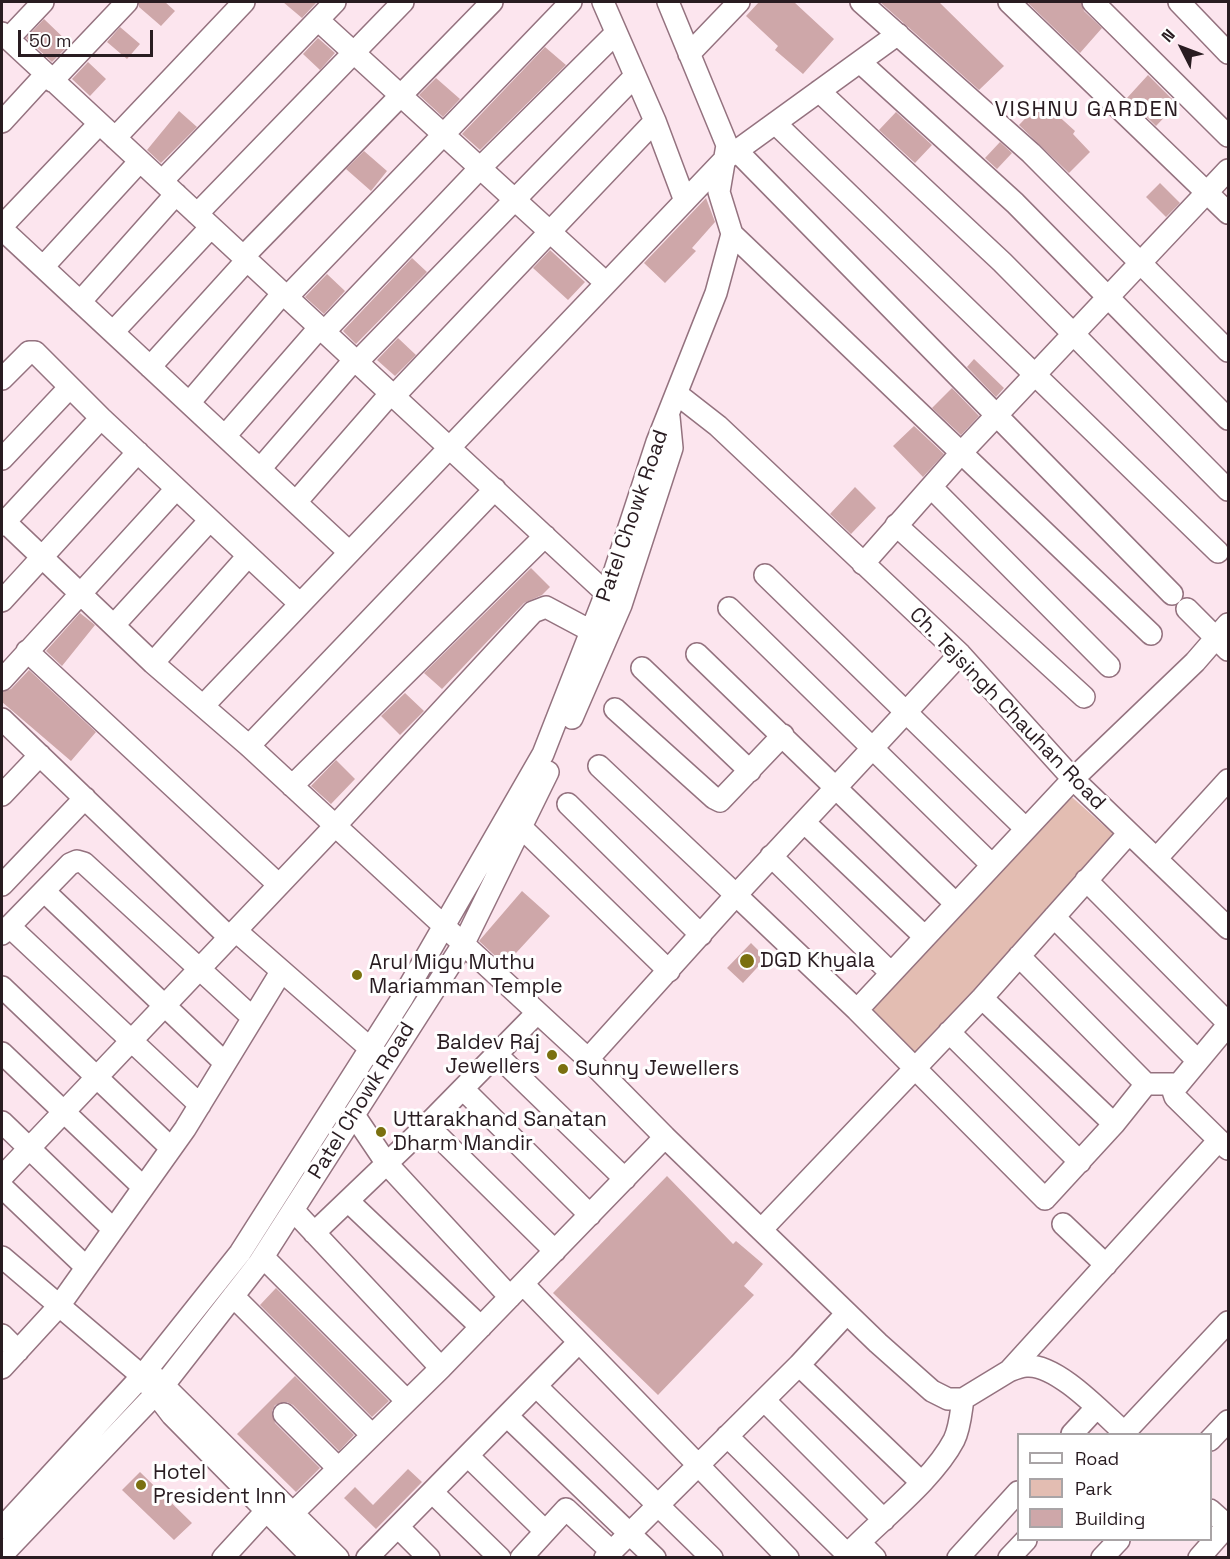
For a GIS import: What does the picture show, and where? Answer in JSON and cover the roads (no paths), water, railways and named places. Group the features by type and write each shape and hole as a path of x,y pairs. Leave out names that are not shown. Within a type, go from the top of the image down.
{"street":[{"path":"43,2 3,35 606,592"},
{"path":"2,122 127,2"},
{"path":"244,2 5,223 4,231 348,551"},
{"path":"80,302 169,188 334,2"},
{"path":"113,332 204,220 353,53 403,2"},
{"path":"150,367 245,258 492,2"},
{"path":"189,403 285,295 571,2"},
{"path":"603,2 615,34 655,121 685,201"},
{"path":"668,2 730,156 997,416 1172,594"},
{"path":"689,54 740,2"},
{"path":"861,2 1031,153 1228,351"},
{"path":"1009,2 1228,213"},
{"path":"1093,2 1228,136"},
{"path":"1179,2 1228,53"},
{"path":"318,20 606,283"},
{"path":"225,436 322,329 615,34"},
{"path":"203,706 448,446 730,156 898,34"},
{"path":"860,62 1015,203 1228,419"},
{"path":"260,469 356,361 635,76"},
{"path":"819,92 1002,262 1228,490"},
{"path":"296,502 393,395 655,121"},
{"path":"775,123 1218,552"},
{"path":"730,156 719,192 732,234 1151,634"},
{"path":"43,267 140,161"},
{"path":"863,564 962,453 1228,170"},
{"path":"669,417 716,293 732,234"},
{"path":"2,379 23,356 29,352 35,352 100,418 299,603"},
{"path":"2,459 69,388"},
{"name":"Ch. Tejsingh Chauhan Road","path":"677,394 718,426 960,654 1073,779 1228,928"},
{"name":"Patel Chowk Road","path":"2,1555 160,1390 263,1257 354,1115 379,1056 445,926 543,754 606,592 657,442 669,417"},
{"name":"Patel Chowk Road","path":"2,1528 145,1373 240,1253 379,1056 464,943 553,761 621,605 672,448 669,417"},
{"path":"100,418 3,522 153,663 249,746 464,943 588,1059 847,1313 932,1391 948,1399 963,1399 1009,1371 1026,1366 1050,1372 1096,1408 1123,1433"},
{"path":"2,601 138,452"},
{"path":"931,487 1109,666"},
{"path":"2,680 176,489"},
{"path":"249,746 495,489"},
{"path":"114,625 210,520"},
{"path":"896,525 1084,697"},
{"path":"292,786 545,536"},
{"path":"153,663 248,556"},
{"path":"765,575 1026,829"},
{"path":"2,1177 335,826 533,612 546,607 591,631"},
{"path":"729,608 874,747 992,865"},
{"path":"856,1010 1073,779 1224,637 1186,609"},
{"path":"27,651 279,885"},
{"path":"697,654 956,904"},
{"path":"588,1059 736,894 960,654"},
{"path":"642,668 750,771"},
{"path":"615,709 720,801 726,798 783,735"},
{"path":"2,719 233,934 379,1056"},
{"path":"2,795 40,755"},
{"path":"599,766 856,1010 1045,1199 1114,1124 1146,1084"},
{"path":"1156,859 1228,780"},
{"path":"2,885 85,798"},
{"path":"568,804 701,935"},
{"path":"804,822 925,937"},
{"path":"521,827 669,971"},
{"path":"761,1230 981,999 1129,833"},
{"path":"771,856 891,973"},
{"path":"200,1105 133,1040 5,930 70,864 77,861 84,863 253,1018"},
{"path":"1009,1371 1106,1265 1224,1144 1175,1097 1173,1091 1228,1024 1086,880"},
{"path":"44,891 225,1063"},
{"path":"1054,917 1198,1061"},
{"path":"1019,956 1146,1084 1178,1084"},
{"path":"2,1368 59,1306 171,1148 200,1105 281,972"},
{"path":"2,987 171,1148"},
{"path":"981,999 1114,1124"},
{"path":"314,1233 428,1125 537,1013"},
{"path":"949,1032 1080,1162"},
{"path":"2,1053 143,1187"},
{"path":"497,1055 625,1179"},
{"path":"463,1089 590,1215"},
{"path":"354,1115 387,1164 516,1291 579,1342 788,1557"},
{"path":"2,1122 113,1229"},
{"path":"428,1125 555,1251"},
{"path":"294,1512 441,1368 665,1137"},
{"path":"2,1187 86,1268"},
{"path":"348,1201 481,1327"},
{"path":"293,1210 441,1368"},
{"path":"1063,1224 1106,1265"},
{"path":"2,1257 59,1306 145,1373 160,1390 294,1512 338,1557"},
{"path":"263,1257 407,1401"},
{"path":"233,1296 372,1435"},
{"path":"566,1509 608,1554 799,1365 847,1313"},
{"path":"1125,1433 1228,1322"},
{"path":"2,1335 18,1351"},
{"path":"367,1557 579,1342"},
{"path":"799,1365 921,1482"},
{"path":"536,1386 712,1557"},
{"path":"160,1390 172,1415 313,1557"},
{"path":"727,1436 856,1553 921,1482 955,1438 963,1399"},
{"path":"764,1400 885,1520"},
{"path":"1073,1433 1096,1408"},
{"path":"284,1414 338,1468"},
{"path":"507,1416 655,1557"},
{"path":"1212,1438 1228,1421"},
{"path":"468,1456 545,1531"},
{"path":"531,1554 545,1531 585,1489"},
{"path":"432,1492 500,1557"},
{"path":"958,1557 1017,1493"},
{"path":"223,1557 267,1510"},
{"path":"1199,1557 1228,1526 1212,1512"},
{"path":"398,1527 429,1557"},
{"path":"1009,1557 1024,1541"},
{"path":"1102,1557 1117,1541"}],"place":[{"name":"DGD Khyala","path":"747,961"},
{"name":"Arul Migu Muthu Mariamman Temple","path":"357,975"},
{"name":"Baldev Raj Jewellers","path":"552,1055"},
{"name":"Sunny Jewellers","path":"563,1069"},
{"name":"Uttarakhand Sanatan Dharm Mandir","path":"381,1132"},
{"name":"Hotel President Inn","path":"141,1485"}],"district":[{"name":"VISHNU GARDEN","path":"1087,110"}]}
